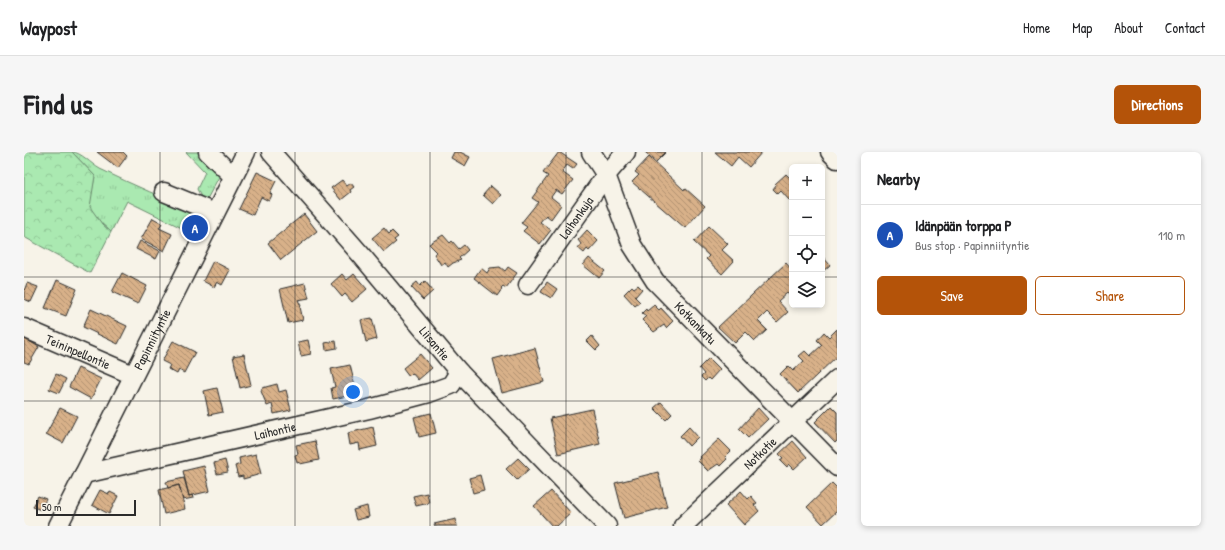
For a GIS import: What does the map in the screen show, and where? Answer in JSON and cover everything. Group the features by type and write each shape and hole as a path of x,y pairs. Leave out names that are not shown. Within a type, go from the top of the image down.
{"street":[{"path":"208,152 233,176"},
{"name":"Papinniityntie","path":"58,526 246,152"},
{"name":"Liisantie","path":"271,152 362,256 459,372 607,526"},
{"name":"Kotkankatu","path":"592,152 606,175 632,245 655,281 793,420 837,467"},
{"name":"Laihonkuja","path":"528,285 606,175 626,152"},
{"path":"830,152 837,159"},
{"path":"164,192 215,213"},
{"name":"Teininpellontie","path":"24,328 133,375"},
{"name":"Laihontie","path":"84,474 369,410 451,385 459,372"},
{"name":"Notkotie","path":"682,526 837,379"}],"green space":[{"path":"24,152 72,152 95,176 90,207 102,224 111,232 90,273 24,237"},
{"path":"72,152 82,156 100,169 199,213 190,232 127,201 111,232 102,224 89,207 95,176"},
{"path":"186,152 201,152 222,171 206,201 203,201 197,189 205,172"}],"building":[{"path":"97,152 123,152 127,156 118,168"},
{"path":"454,152 460,152 470,157 465,166 451,158"},
{"path":"559,152 577,164 573,169 567,165 562,172 573,180 562,194 556,190 551,197 561,205 551,219 546,215 540,222 551,230 540,244 523,231 527,227 521,223 538,202 532,198 548,176 543,173"},
{"path":"645,152 666,152 656,162"},
{"path":"715,152 762,152 749,167 738,157 731,166"},
{"path":"649,157 684,190 685,188 705,206 685,228 632,182 639,175 635,172"},
{"path":"257,172 276,181 270,193 272,195 269,201 261,197 253,215 239,209"},
{"path":"786,174 789,177 789,200 781,191 778,194 773,189 776,185 775,184"},
{"path":"342,180 347,186 351,183 354,187 350,190 351,192 341,200 331,188"},
{"path":"491,186 501,195 493,204 483,195"},
{"path":"304,214 317,231 281,260 268,243"},
{"path":"153,218 162,223 159,228 172,234 164,251 141,239"},
{"path":"709,226 728,244 722,250 734,261 722,274 706,259 709,256 694,242"},
{"path":"384,228 389,234 392,231 398,237 394,240 396,242 384,252 372,238"},
{"path":"587,230 598,241 589,251 587,249 584,253 578,248 581,244 578,240"},
{"path":"443,235 450,243 452,241 459,249 464,245 468,250 459,258 461,260 448,267 445,262 441,265 434,254 437,252 429,244"},
{"path":"140,241 160,251 156,259 136,249"},
{"path":"589,258 605,271 599,278 583,265"},
{"path":"825,259 830,265 825,269"},
{"path":"213,261 230,270 222,285 217,282 214,287 203,281"},
{"path":"786,263 789,266 789,295 787,293 778,301 788,312 777,322 767,312 758,321 767,330 755,341 746,332 735,343 718,327"},
{"path":"500,267 505,271 508,267 517,273 506,288 503,286 501,288 502,289 497,296 474,278 481,268 487,273 490,268"},
{"path":"122,273 147,286 138,304 112,292"},
{"path":"342,274 347,280 354,274 367,289 352,302 345,294 342,297 331,284"},
{"path":"57,280 77,289 66,316 45,308"},
{"path":"425,281 433,291 423,300 411,287 417,282 420,286"},
{"path":"547,282 557,289 551,298 541,292"},
{"path":"27,283 38,287 31,302 24,299 24,291"},
{"path":"305,283 309,298 298,300 301,306 303,320 288,323 280,289"},
{"path":"638,285 642,289 635,297 640,302 635,306 624,294 632,286 634,288"},
{"path":"654,305 659,310 661,308 673,321 666,328 664,325 654,332 642,320 646,316 642,313"},
{"path":"91,309 127,326 118,344 83,327"},
{"path":"372,318 377,339 366,342 361,320"},
{"path":"837,329 837,356 798,393 780,374 788,366 793,371 804,361 799,356 805,351 810,356 822,345 817,340 824,332 829,337"},
{"path":"592,336 600,346 596,350 587,341"},
{"path":"24,338 39,347 29,364 24,362"},
{"path":"308,340 311,354 301,356 298,342"},
{"path":"173,341 195,352 184,373 179,370 177,374 168,369 170,365 162,361"},
{"path":"336,341 337,348 326,350 325,343"},
{"path":"535,348 544,382 502,393 493,359"},
{"path":"244,354 251,385 240,388 233,356"},
{"path":"420,354 432,368 418,380 412,373 409,376 403,368"},
{"path":"709,358 720,369 710,380 708,378 705,381 701,377 704,374 699,368"},
{"path":"350,365 357,394 333,399 331,388 335,387 331,369"},
{"path":"78,368 101,379 91,399 69,387"},
{"path":"56,374 66,379 59,393 49,389"},
{"path":"277,384 279,392 286,390 291,410 274,414 272,404 267,406 261,391 262,388"},
{"path":"217,388 223,412 209,415 204,391"},
{"path":"661,402 672,414 666,420 654,408"},
{"path":"831,406 837,412 837,441 835,443 815,422"},
{"path":"60,408 77,416 63,443 46,434"},
{"path":"758,408 768,419 748,438 739,429"},
{"path":"592,409 600,444 558,454 550,418"},
{"path":"431,413 436,433 419,437 414,417"},
{"path":"373,427 377,446 360,450 359,443 350,445 348,433"},
{"path":"689,427 698,437 689,446 680,436"},
{"path":"719,439 731,451 725,457 727,459 720,466 718,464 708,471 698,461 701,458 700,457"},
{"path":"315,441 319,460 300,464 300,462 297,463 295,455 298,454 296,445"},
{"path":"793,441 807,457 794,469 789,464 787,467 780,460 783,458 779,454"},
{"path":"256,454 261,474 243,479 243,476 238,477 235,466 240,464 239,458"},
{"path":"518,458 529,469 517,480 506,469"},
{"path":"225,460 228,472 217,474 214,463"},
{"path":"204,466 210,491 189,496 183,471"},
{"path":"658,472 667,507 624,518 615,483"},
{"path":"480,475 484,490 473,493 469,478"},
{"path":"184,478 189,496 192,495 193,498 183,500 179,485 168,488 166,482"},
{"path":"832,483 837,488 837,511 823,524 807,507"},
{"path":"179,485 185,509 164,514 159,490"},
{"path":"100,490 109,494 110,492 118,496 109,514 92,505"},
{"path":"551,491 571,513 557,526 552,526 534,506"},
{"path":"741,491 748,499 751,496 757,503 754,505 759,511 744,525 726,505"},
{"path":"427,493 429,503 416,506 413,496"},
{"path":"38,496 46,499 41,510 33,507"},
{"path":"367,506 369,517 356,520 353,510"},
{"path":"456,519 457,526 435,526 434,524"}],"place":[{"name":"Idänpään torppa P","path":"195,228"}]}
